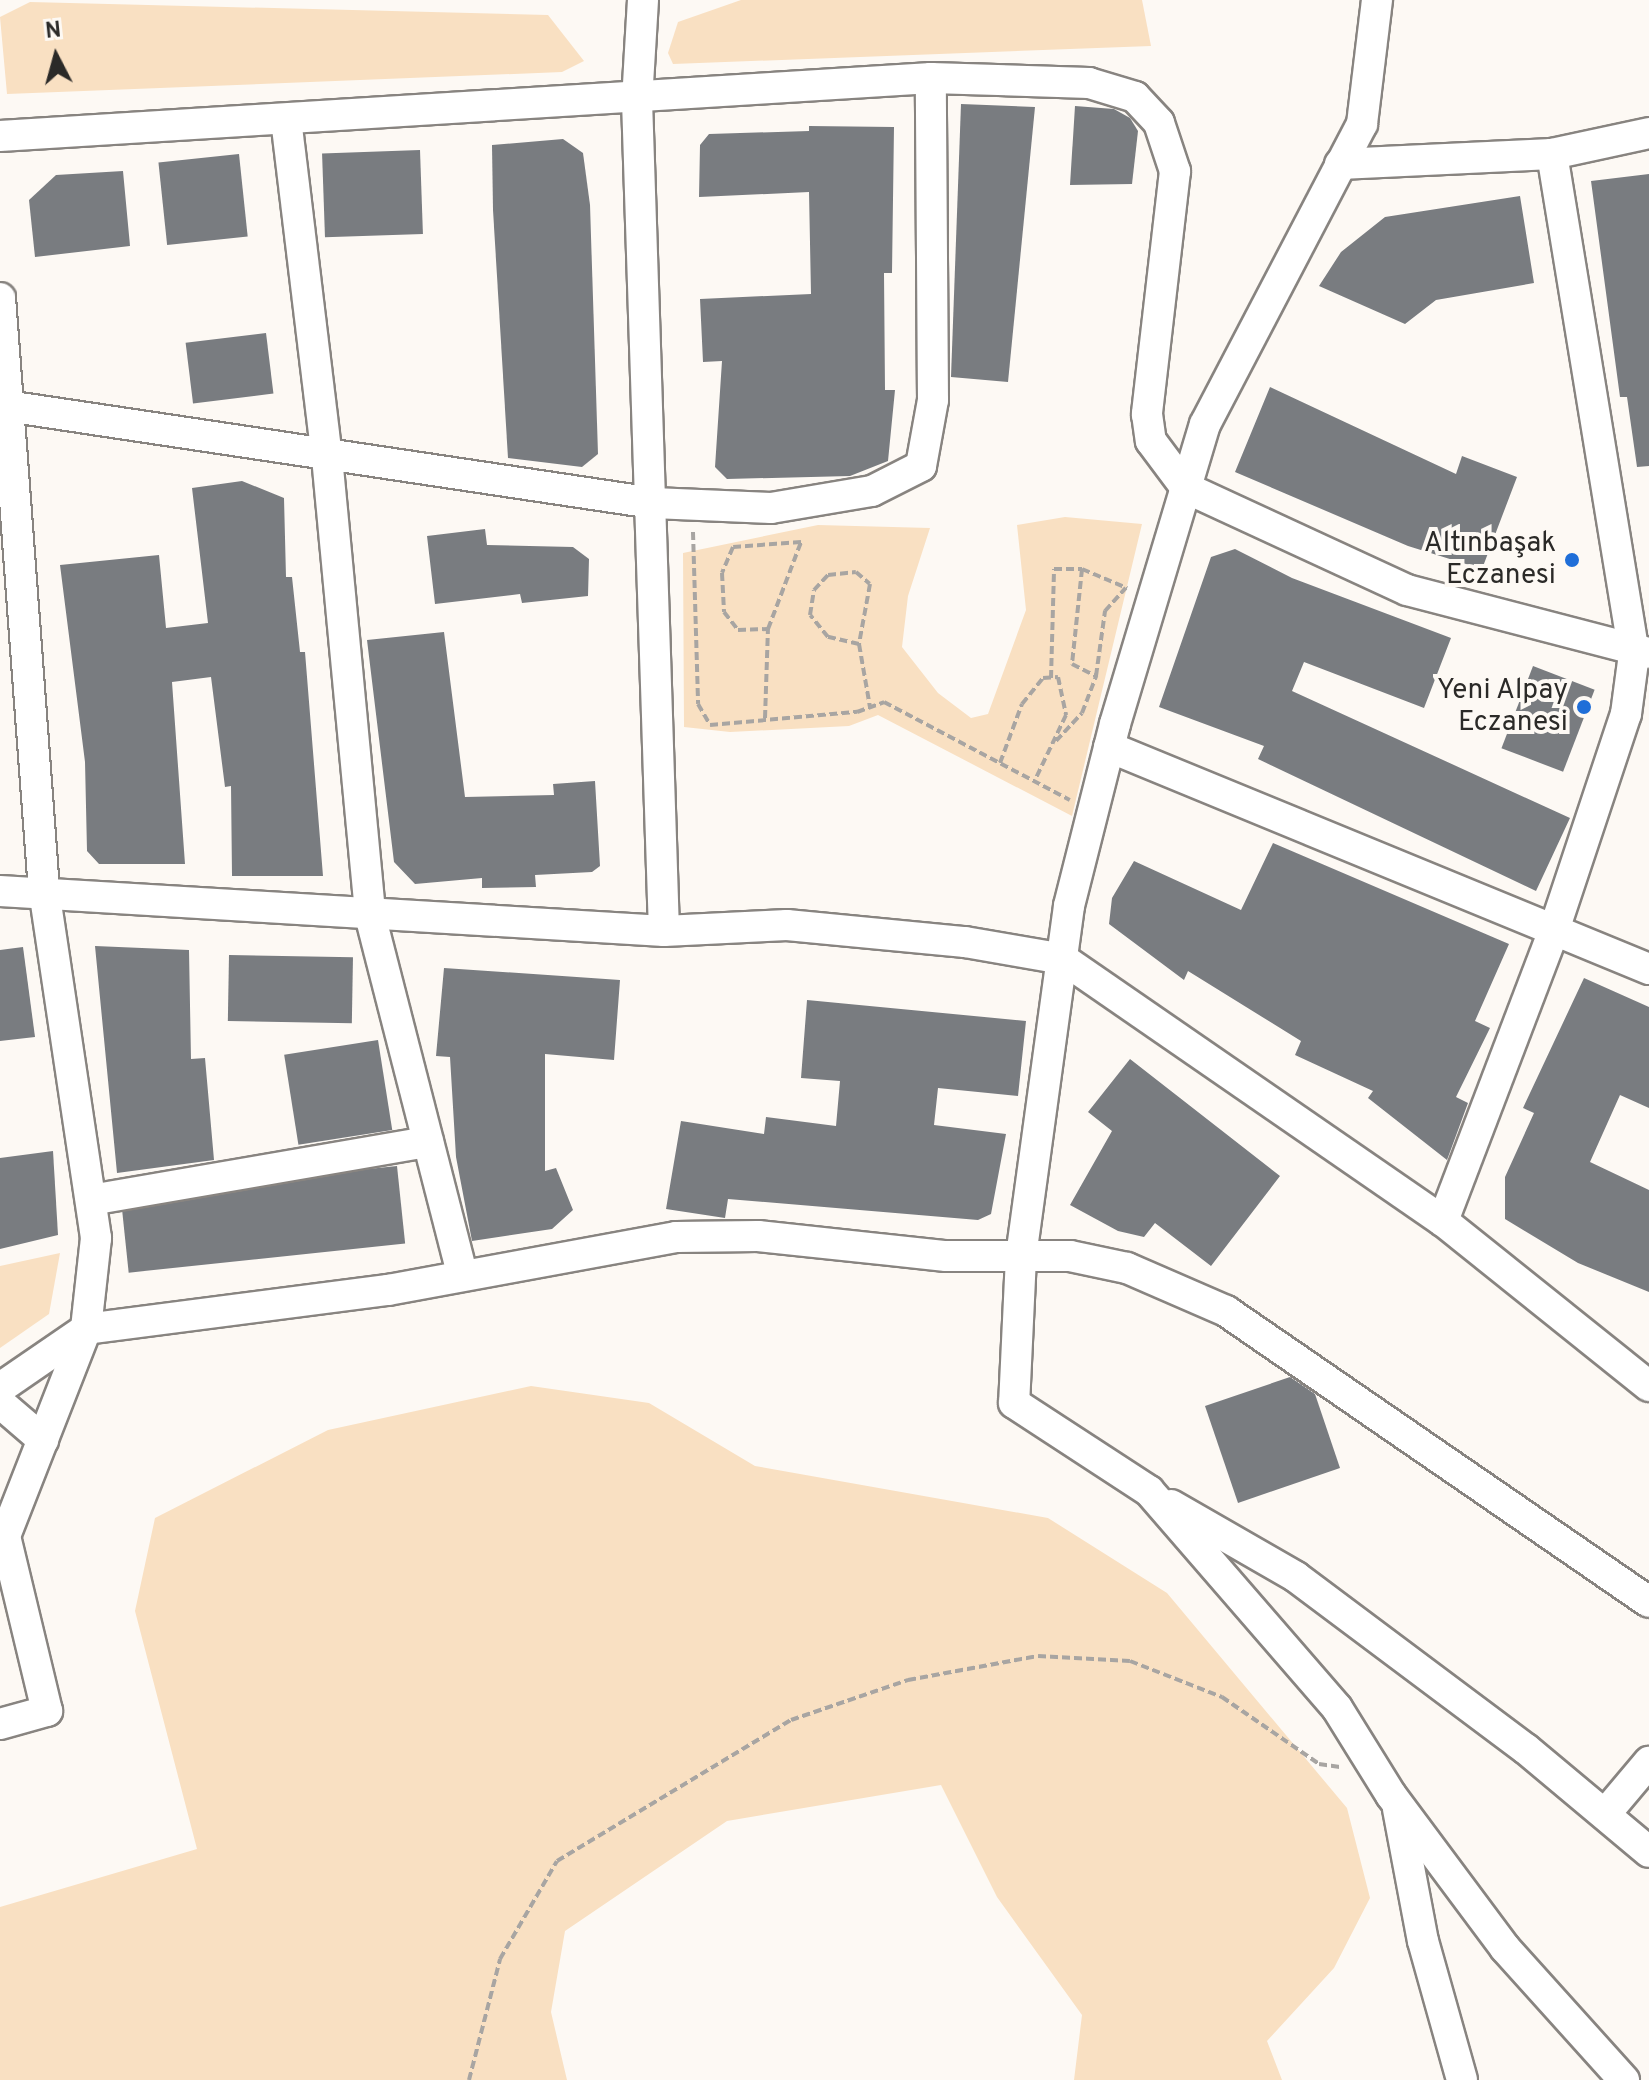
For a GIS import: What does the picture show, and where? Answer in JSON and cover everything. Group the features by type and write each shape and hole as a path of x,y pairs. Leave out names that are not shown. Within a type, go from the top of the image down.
{"street":[{"path":"643,0 637,100 653,503 664,931"},
{"path":"1377,0 1362,124 1205,424 1186,488 1139,593 1109,747 1069,906 1021,1257 1014,1403 1149,1491 1296,1577 1606,1813 1649,1852"},
{"path":"3,404 327,457 653,503 771,508 872,491 921,466 933,400 931,78"},
{"path":"0,136 637,100 931,78 1089,83 1135,97 1159,123 1175,171 1147,414 1151,441 1186,488 1407,590 1641,654"},
{"path":"286,119 327,457 370,915 462,1274"},
{"path":"1340,164 1552,154 1649,133"},
{"path":"1443,1221 1554,930 1626,714 1641,654 1552,154"},
{"path":"0,298 3,404 44,890 96,1238 86,1329 5,1536 47,1711 0,1724"},
{"path":"1109,747 1649,969"},
{"path":"0,891 44,890 370,915 664,931 787,925 965,942 1063,959 1443,1221 1649,1386"},
{"path":"91,1200 428,1142"},
{"path":"0,1388 86,1329 388,1290 676,1237 758,1236 946,1256 1070,1256 1127,1268 1226,1311 1649,1602"},
{"path":"0,1403 43,1440"},
{"path":"1149,1491 1337,1708 1397,1803 1505,1948 1624,2080"},
{"path":"1606,1813 1649,1762"},
{"path":"1397,1803 1423,1941 1462,2080"}],"path":[{"path":"692,505 698,704 710,725 870,707 884,702 923,719 1093,813"},
{"path":"765,718 768,629 781,582 801,542 733,547 722,573 724,612 738,630 768,629"},
{"path":"1051,678 1054,569 1082,569 1139,593"},
{"path":"1082,569 1072,664 1096,676"},
{"path":"859,644 828,637 810,615 814,590 828,575 856,572 870,584 859,644 870,707"},
{"path":"1051,746 1082,713 1096,676 1105,611 1139,593"},
{"path":"1000,763 1022,704 1043,678 1058,677 1064,691 1066,715 1035,780"},
{"path":"469,2080 500,1959 557,1861 791,1720 908,1680 1038,1656 1130,1661 1222,1697 1319,1764 1376,1771"}],"shaded area":[{"path":"741,0 1142,0 1151,46 673,64 668,53 678,22"},
{"path":"30,2 548,15 584,61 562,72 7,94 0,17"},
{"path":"1065,517 1142,524 1072,816 878,715 849,726 730,732 684,727 683,553 818,525 930,528 908,596 902,647 938,693 971,718 988,714 1026,610 1017,525"},
{"path":"60,1253 49,1314 0,1348 0,1266"},
{"path":"531,1386 649,1403 755,1466 1048,1518 1167,1593 1347,1808 1370,1898 1334,1968 1267,2041 1282,2080 1074,2080 1082,2015 997,1897 941,1785 727,1821 565,1931 551,2012 567,2080 0,2080 0,1907 197,1849 135,1611 155,1518 328,1430"}],"building":[{"path":"961,104 1035,107 1008,382 951,377"},
{"path":"1075,106 1114,109 1130,118 1138,131 1132,184 1070,185"},
{"path":"809,126 894,127 892,273 884,273 885,390 895,390 888,461 850,476 727,479 715,467 722,361 703,362 700,299 811,294 809,192 699,197 700,145 709,134 809,131"},
{"path":"563,139 583,153 590,205 598,454 582,467 508,458 493,210 492,145"},
{"path":"420,150 423,234 325,237 322,153"},
{"path":"239,154 248,237 167,245 158,162"},
{"path":"123,171 130,246 35,257 29,200 56,175"},
{"path":"1649,174 1649,466 1637,467 1627,397 1620,397 1591,181"},
{"path":"1520,196 1534,283 1436,300 1405,324 1319,286 1341,252 1385,217"},
{"path":"266,333 273,394 193,403 186,343"},
{"path":"1270,387 1456,474 1462,456 1517,477 1482,569 1408,546 1235,472"},
{"path":"242,481 284,498 286,577 292,577 300,652 305,652 323,876 232,876 231,786 225,787 211,677 172,682 185,864 99,864 87,851 85,762 60,565 159,555 166,628 208,623 192,488"},
{"path":"485,529 487,545 573,547 589,559 588,596 522,603 520,594 435,604 427,536"},
{"path":"1235,549 1292,578 1451,638 1424,708 1304,662 1292,691 1570,818 1536,891 1258,759 1264,746 1159,707 1211,557"},
{"path":"444,632 465,797 554,795 553,784 595,781 600,866 592,872 535,875 536,887 482,888 482,878 415,884 394,862 367,640"},
{"path":"1533,666 1595,690 1563,772 1501,748"},
{"path":"1273,843 1509,944 1475,1021 1490,1028 1456,1097 1468,1103 1447,1160 1368,1098 1373,1091 1295,1055 1301,1041 1188,971 1184,980 1109,924 1112,898 1134,861 1241,910"},
{"path":"95,946 189,950 191,1059 205,1058 214,1160 117,1173"},
{"path":"23,947 35,1037 0,1041 0,950"},
{"path":"229,955 353,957 352,1023 228,1021"},
{"path":"444,968 620,980 614,1060 545,1054 545,1171 556,1168 573,1210 552,1229 472,1241 456,1157 450,1057 436,1056"},
{"path":"1584,978 1649,1007 1649,1108 1620,1095 1590,1162 1649,1190 1649,1292 1578,1263 1505,1219 1505,1177 1534,1113 1523,1108"},
{"path":"807,1000 1026,1021 1018,1096 938,1088 934,1125 1006,1134 991,1214 978,1220 728,1199 725,1218 666,1209 681,1121 764,1134 766,1117 836,1126 840,1081 801,1078"},
{"path":"378,1040 392,1130 298,1145 284,1055"},
{"path":"1130,1059 1280,1176 1211,1266 1155,1223 1144,1237 1118,1231 1070,1205 1112,1131 1088,1112"},
{"path":"53,1151 58,1235 0,1249 0,1158"},
{"path":"397,1166 405,1244 129,1273 121,1195"},
{"path":"1290,1377 1315,1394 1340,1468 1238,1503 1205,1406"}],"place":[{"name":"Altınbaşak Eczanesi","path":"1572,560"},
{"name":"Yeni Alpay Eczanesi","path":"1584,707"}]}
